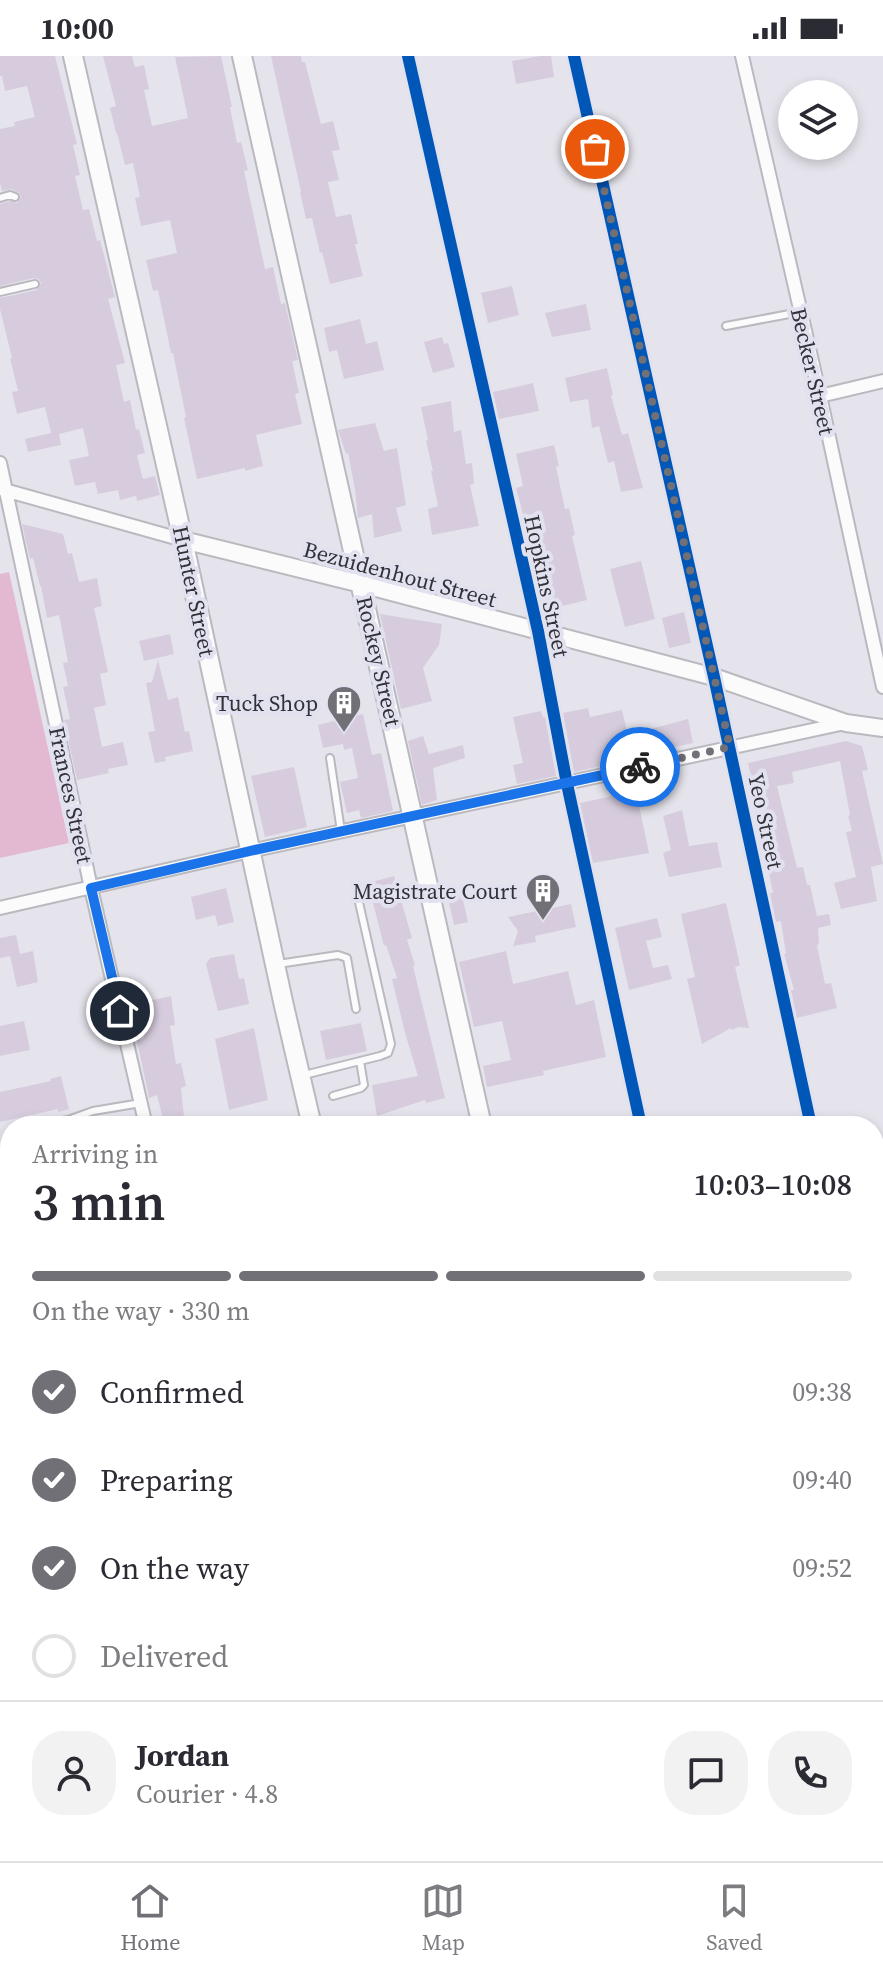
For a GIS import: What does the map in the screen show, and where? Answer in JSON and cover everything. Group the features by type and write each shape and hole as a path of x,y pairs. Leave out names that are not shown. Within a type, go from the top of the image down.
{"main road":[{"name":"Hunter Street","path":"73,56 310,1116"},
{"name":"Rockey Street","path":"242,56 480,1116"}],"street":[{"name":"Hopkins Street","path":"408,56 538,631 567,784 639,1116"},
{"name":"Yeo Street","path":"574,56 730,747 809,1116"},
{"name":"Becker Street","path":"742,56 883,687"},
{"path":"820,396 883,381"},
{"name":"Frances Street","path":"0,463 3,489 144,1116"},
{"name":"Bezuidenhout Street","path":"3,489 183,540 714,677 846,723 883,728"},
{"path":"0,908 846,723"}],"lane":[{"path":"0,198 15,197"},
{"path":"0,292 35,284"},
{"path":"726,326 800,312"},
{"path":"330,758 341,831"},
{"path":"300,1075 388,1053 391,1044 358,898"},
{"path":"275,964 338,955 347,958 356,1009"},
{"path":"333,1096 364,1085 360,1061"},
{"path":"79,1116 141,1103"}],"shaded area":[{"path":"9,572 69,843 0,858 0,574"}],"building":[{"path":"0,56 55,56 77,144 73,145 80,175 75,176 83,210 89,209 115,297 108,299 125,363 116,365 124,402 130,400 145,453 137,455 143,479 155,476 160,495 137,501 136,496 120,500 118,490 98,494 95,482 75,486 69,460 89,456 83,428 59,434 61,445 28,452 25,439 51,433 45,407 17,414 12,392 18,391 0,298 37,290 41,283 34,278 0,286 0,204 10,201 17,203 21,197 12,189 2,191 0,129 35,117 27,86 5,91 0,76"},
{"path":"103,56 132,56 135,67 144,65 149,89 144,90 152,126 188,118 175,57 221,56 237,143 241,142 248,170 244,171 265,269 273,267 298,360 292,361 302,424 256,435 263,466 197,479 173,353 158,290 153,291 146,260 177,253 170,220 141,226 135,198 140,197 133,163 125,165 116,133 110,108 116,106"},
{"path":"271,56 301,56 321,124 333,121 340,150 332,151 339,180 328,182 336,217 351,214 363,276 330,284 312,218 306,219"},
{"path":"551,56 554,77 516,84 512,61"},
{"path":"512,286 519,315 488,323 481,293"},
{"path":"586,304 591,330 552,337 545,313"},
{"path":"360,319 366,344 377,341 384,370 344,379 337,350 329,352 324,328"},
{"path":"442,337 444,344 448,343 455,367 433,373 424,342"},
{"path":"607,368 622,435 628,433 643,488 621,492 614,461 608,463 599,426 592,428 588,399 570,402 565,378"},
{"path":"533,383 539,411 499,419 493,392"},
{"path":"451,401 454,432 461,430 466,464 472,463 474,484 470,485 479,526 432,535 428,509 438,506 421,407"},
{"path":"375,423 384,451 397,448 406,505 396,508 402,531 374,538 372,514 358,518 348,453 338,430"},
{"path":"554,445 559,466 556,467 565,509 569,508 575,535 572,536 587,600 543,611 533,552 516,488 523,486 516,454"},
{"path":"22,524 63,534 68,554 72,553 79,582 97,578 102,606 94,608 108,672 100,674 106,705 94,708 102,747 123,742 128,765 108,769 109,773 77,780 64,720 70,719 63,687 68,686 63,663 68,662 59,615 47,618 41,586 33,558 30,559"},
{"path":"641,561 655,619 625,627 610,569"},
{"path":"684,612 691,643 669,648 662,618"},
{"path":"380,614 442,624 439,645 423,668 432,701 401,709"},
{"path":"170,634 174,654 144,661 139,641"},
{"path":"158,660 168,700 178,697 185,732 189,731 193,751 165,757 166,761 155,763 148,732 155,731 146,683 152,682"},
{"path":"588,708 590,717 622,710 628,735 688,719 693,743 574,772 563,713"},
{"path":"541,711 545,717 556,776 517,784 513,765 523,763 513,717"},
{"path":"363,714 372,755 381,753 393,811 361,818 359,810 347,813 340,782 358,778 352,748 344,750 343,744 323,748 318,725"},
{"path":"423,736 429,754 463,745 465,758 433,768 437,800 422,805 408,741"},
{"path":"846,741 862,746 868,770 862,771 883,864 871,867 877,901 841,909 834,883 856,877 846,832 852,831 840,761 792,772 794,783 777,786 797,868 803,867 817,916 829,914 831,925 818,928 817,945 825,984 831,983 837,1008 797,1018 791,990 794,990 784,954 781,921 776,922 770,893 773,893 748,763"},
{"path":"294,767 307,827 265,837 251,776"},
{"path":"636,791 649,853 593,863 580,803"},
{"path":"682,810 689,846 717,842 722,867 669,877 663,853 671,850 663,816"},
{"path":"394,876 412,938 407,940 445,1098 426,1103 425,1100 377,1116 372,1085 418,1076 392,979 397,978 384,946 368,883"},
{"path":"226,888 234,922 218,926 215,915 196,920 191,897"},
{"path":"461,891 468,922 454,925 447,894"},
{"path":"726,903 740,965 735,967 749,1028 731,1028 702,1044 687,979 695,977 681,914"},
{"name":"Magistrate Court","path":"571,904 576,927 535,936 536,942 513,946 518,931 508,917"},
{"path":"657,918 662,937 646,941 653,968 668,965 672,979 629,990 615,928"},
{"path":"16,935 20,954 33,951 38,982 17,987 10,956 0,958 0,938"},
{"path":"506,951 513,984 568,971 576,1005 594,1000 606,1057 487,1087 483,1066 511,1060 502,1021 474,1027 459,962"},
{"path":"234,954 239,979 244,978 249,1004 218,1011 206,964 210,958"},
{"path":"171,996 175,1025 170,1026 176,1064 181,1063 186,1086 181,1088 184,1116 162,1116 157,1095 149,1098 137,1040 144,1038 135,1004"},
{"path":"24,1021 30,1050 0,1056 0,1026"},
{"path":"361,1023 367,1051 326,1060 320,1031"},
{"path":"254,1028 268,1100 229,1110 215,1039"},
{"path":"61,1076 69,1109 27,1116 0,1116 0,1092"}],"cycle path":[{"path":"408,56 538,631 567,784 639,1116"},
{"path":"574,56 809,1116"}],"way so far":[{"path":"595,149 730,747 640,767"}],"place":[{"name":"Tuck Shop","path":"344,734"},
{"name":"Magistrate Court","path":"543,922"}],"route":[{"path":"120,1011 91,888 640,767"}]}
